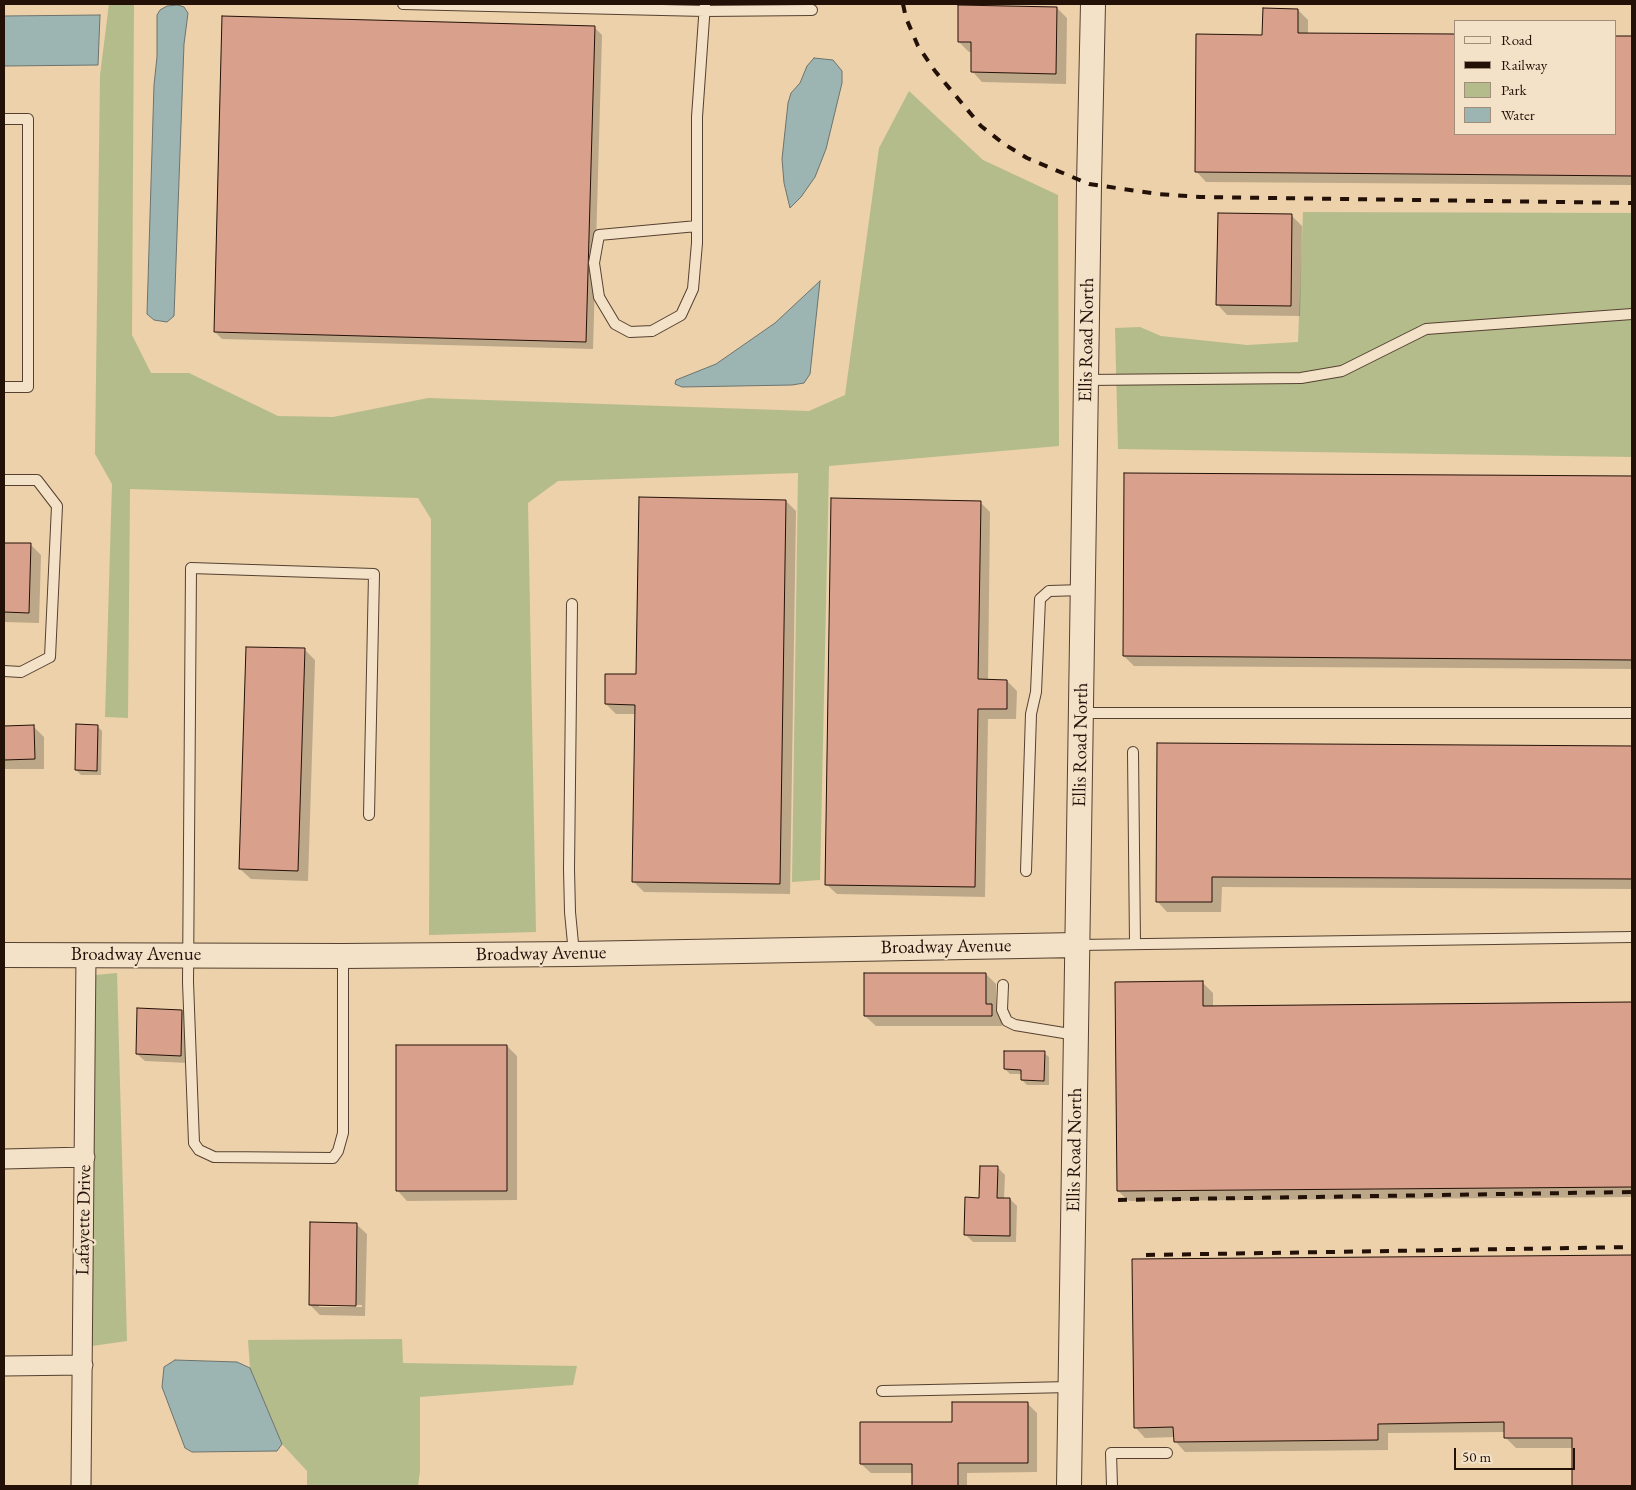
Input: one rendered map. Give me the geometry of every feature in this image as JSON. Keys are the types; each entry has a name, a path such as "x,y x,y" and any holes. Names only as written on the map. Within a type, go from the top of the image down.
{"street":[{"name":"Ellis Road North","path":"1070,1486 1086,380 1094,4"},
{"name":"Broadway Avenue","path":"4,955 343,956 574,954 1078,945"},
{"name":"Lafayette Drive","path":"81,1486 86,955"},
{"path":"4,1159 85,1157"},
{"path":"4,1366 83,1365"}],"lane":[{"path":"403,4 812,10"},
{"path":"697,226 599,235 594,262 600,297 615,324 630,332 652,331 681,315 693,290 697,226 697,117 705,7"},
{"path":"4,119 28,119 28,387 4,386"},
{"path":"1086,380 1301,378 1342,371 1426,329 1632,314"},
{"path":"4,480 37,480 57,506 50,658 21,672 4,671"},
{"path":"343,956 342,1133 338,1151 332,1158 214,1157 199,1150 194,1143 188,982 191,568 374,574 369,815"},
{"path":"1026,871 1031,714 1036,692 1040,599 1049,591 1083,590"},
{"path":"572,604 569,869 570,912 574,954"},
{"path":"1081,713 1632,713"},
{"path":"1134,752 1135,944"},
{"path":"1078,945 1632,937"},
{"path":"1003,985 1002,1010 1007,1021 1077,1035"},
{"path":"882,1391 1071,1387"},
{"path":"1112,1486 1111,1453 1167,1453"}],"green space":[{"path":"109,4 134,4 132,335 151,373 189,373 278,416 333,417 428,398 809,411 845,395 879,148 909,91 983,160 1058,195 1059,446 829,466 820,880 792,882 798,473 558,481 528,503 536,932 429,935 431,519 418,498 130,489 128,718 105,717 112,484 95,454 100,75"},
{"path":"1303,212 1632,213 1632,457 1118,449 1115,328 1140,327 1161,336 1247,345 1298,342"},
{"path":"117,973 127,1341 92,1346 90,984 95,975"},
{"path":"402,1339 403,1363 577,1366 573,1385 420,1397 420,1471 418,1486 307,1486 307,1471 282,1444 250,1368 248,1340"}],"water":[{"path":"178,5 184,7 188,13 184,44 174,316 167,322 154,320 147,314 154,85 157,57 157,15 160,10 167,6"},
{"path":"100,15 98,65 4,66 4,16"},
{"path":"814,58 833,60 842,71 842,83 826,149 815,177 801,197 790,208 784,183 782,159 788,103 791,93 800,83 807,66"},
{"path":"820,281 810,374 804,383 792,385 682,387 675,384 676,380 716,364 775,323"},
{"path":"175,1360 237,1362 250,1368 282,1444 277,1451 192,1452 185,1448 162,1387 164,1367"}],"building":[{"path":"958,5 1057,7 1056,74 971,72 971,42 958,42"},
{"path":"1263,8 1298,9 1298,33 1454,34 1454,135 1616,135 1616,36 1632,36 1632,176 1195,172 1196,34 1262,35"},
{"path":"222,16 595,26 586,342 214,332"},
{"path":"1218,213 1292,214 1291,306 1216,305"},
{"path":"1124,473 1632,476 1632,660 1123,656"},
{"path":"639,497 786,500 780,884 632,882 635,705 605,704 605,674 636,674"},
{"path":"831,498 981,501 978,679 1007,680 1007,709 978,709 975,887 825,885"},
{"path":"4,543 31,543 29,613 4,612"},
{"path":"246,647 305,648 298,871 239,869"},
{"path":"76,724 98,725 97,771 75,770"},
{"path":"34,725 35,759 4,760 4,726"},
{"path":"1157,743 1632,746 1632,879 1212,877 1212,902 1156,902"},
{"path":"864,973 986,973 986,1004 992,1004 992,1016 864,1016"},
{"path":"1203,981 1203,1006 1632,1002 1632,1187 1117,1191 1115,982"},
{"path":"137,1008 182,1010 181,1056 136,1054"},
{"path":"396,1045 507,1045 507,1191 396,1191"},
{"path":"1004,1051 1045,1051 1044,1081 1021,1080 1021,1070 1004,1069"},
{"path":"980,1166 998,1166 997,1198 1010,1198 1010,1236 964,1235 965,1197 979,1198"},
{"path":"310,1222 357,1223 356,1306 309,1305"},
{"path":"1632,1255 1632,1486 1572,1486 1572,1438 1504,1438 1504,1422 1378,1424 1378,1440 1174,1442 1173,1427 1134,1428 1132,1259"},
{"path":"952,1402 1028,1402 1028,1463 958,1463 958,1486 912,1486 912,1464 860,1464 860,1422 952,1422"}],"railway":[{"path":"903,4 906,18 918,46 935,71 981,126 1004,144 1027,158 1089,184 1158,194 1200,197 1632,203"},
{"path":"1118,1200 1632,1192"},
{"path":"1146,1255 1632,1247"}]}
